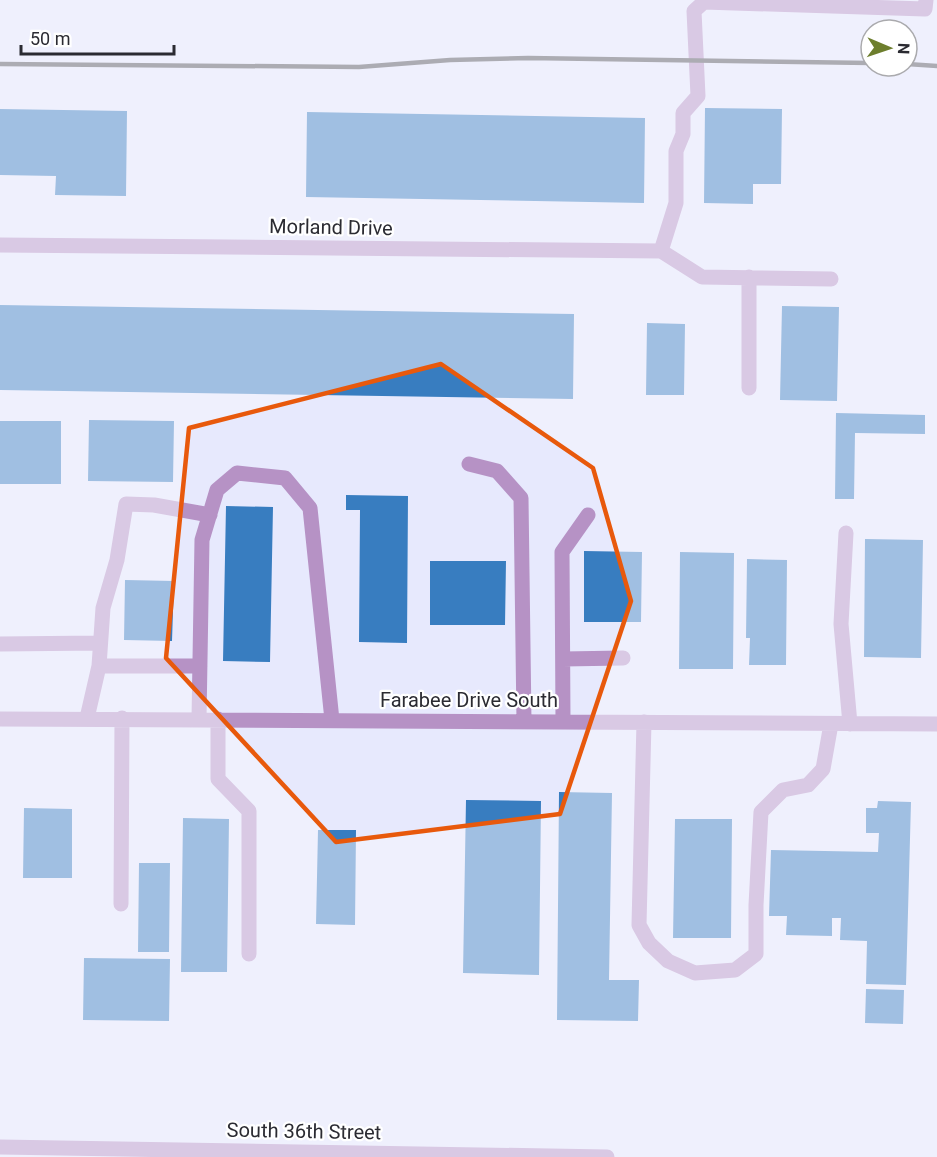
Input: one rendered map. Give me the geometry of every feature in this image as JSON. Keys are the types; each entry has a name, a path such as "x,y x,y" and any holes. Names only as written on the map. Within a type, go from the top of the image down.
{"street":[{"path":"831,279 702,277 661,251 676,204 676,151 683,134 683,113 698,96 693,11 704,2 929,6"},
{"name":"Morland Drive","path":"0,245 661,251"},
{"path":"749,278 749,388"},
{"path":"469,464 497,471 521,498 524,721"},
{"path":"199,719 202,540 217,490 237,473 285,478 310,508 332,720"},
{"path":"87,718 99,666 104,608 117,560 126,504 154,505 210,515"},
{"path":"563,722 562,552 588,515"},
{"path":"846,534 841,624 850,724"},
{"path":"0,644 100,643"},
{"path":"563,659 623,658"},
{"path":"99,666 200,666"},
{"name":"Farabee Drive South","path":"0,718 937,724"},
{"path":"121,904 122,718"},
{"path":"218,719 218,779 249,811 249,954"},
{"path":"644,722 639,925 649,944 668,961 695,973 735,970 756,954 761,812 783,790 808,784 823,769 831,724"},
{"name":"South 36th Street","path":"0,1147 363,1155 607,1157"}],"highlighted area":[{"path":"441,364 593,468 631,601 560,814 336,842 166,658 189,428"}],"shaded area":[{"path":"0,0 937,0 937,1157 0,1157"}],"building":[{"path":"705,108 782,109 781,184 753,184 753,204 704,203"},
{"path":"0,109 127,111 126,196 55,195 56,176 0,175"},
{"path":"307,112 645,118 644,203 306,197"},
{"path":"0,305 574,314 573,399 0,390"},
{"path":"782,306 839,307 837,401 780,400"},
{"path":"647,323 685,324 684,395 646,395"},
{"path":"836,413 925,415 925,434 855,433 854,499 835,499"},
{"path":"89,420 174,421 173,482 88,481"},
{"path":"0,421 61,421 61,484 0,484"},
{"path":"346,495 408,496 407,643 359,642 360,510 346,510"},
{"path":"226,506 273,507 270,662 223,661"},
{"path":"865,539 923,540 921,658 864,657"},
{"path":"584,551 642,552 641,622 584,622"},
{"path":"680,552 734,553 733,669 679,669"},
{"path":"747,559 787,560 786,665 749,665 750,638 746,638"},
{"path":"430,561 506,561 505,625 430,625"},
{"path":"125,580 174,581 172,641 124,640"},
{"path":"559,792 612,793 609,980 639,980 638,1021 557,1020"},
{"path":"466,800 541,801 539,975 463,973"},
{"path":"878,801 911,802 906,985 866,984 867,941 840,940 841,918 832,918 832,936 786,935 787,916 769,916 771,850 878,852 879,833 866,833 866,808 877,808"},
{"path":"24,808 72,809 72,878 23,878"},
{"path":"183,818 229,819 227,972 181,972"},
{"path":"675,819 732,819 731,938 673,938"},
{"path":"318,830 356,830 355,925 316,924"},
{"path":"139,863 170,863 169,952 138,952"},
{"path":"84,958 170,959 169,1021 83,1020"},
{"path":"866,989 904,990 903,1024 865,1023"}],"railway":[{"path":"0,64 359,67 450,60 528,58 859,63"},
{"path":"919,65 937,66"}]}
